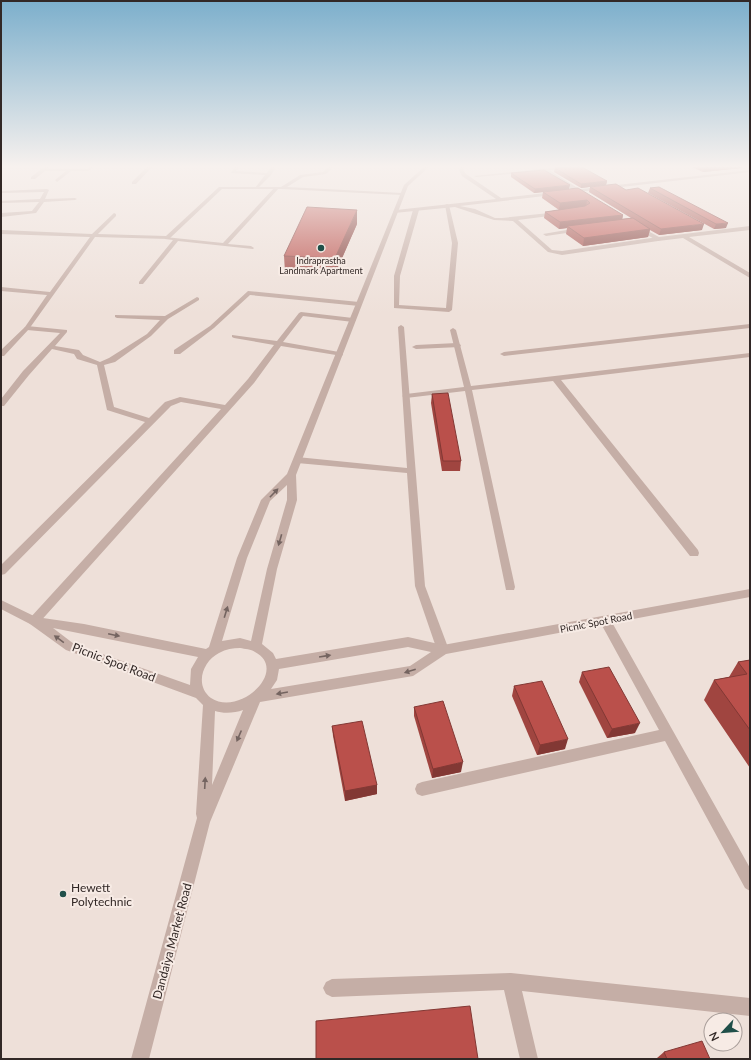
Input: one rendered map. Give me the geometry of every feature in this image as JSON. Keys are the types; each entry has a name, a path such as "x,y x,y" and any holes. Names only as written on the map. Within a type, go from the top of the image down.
{"street":[{"path":"167,238 192,214"},
{"path":"224,245 253,214"},
{"path":"211,652 231,644 240,643 256,646 267,654 272,665 273,673 271,682 266,690 256,699 243,705 231,708 220,707 209,703 199,694 195,678 197,669 211,652 242,558 266,500 291,475 395,214"},
{"path":"415,214 397,276 396,308 449,310 455,243 449,214"},
{"path":"482,214 492,220 501,221 544,214"},
{"path":"1,354 27,328 93,236 114,215"},
{"path":"514,219 550,251 562,253 750,228"},
{"path":"630,223 658,240"},
{"path":"546,234 584,229"},
{"path":"707,229 714,233"},
{"path":"1,232 167,238 251,248"},
{"path":"684,236 750,276"},
{"path":"141,283 177,239"},
{"path":"1,289 52,294"},
{"path":"177,352 212,326 248,293 359,304"},
{"path":"52,347 76,352 80,357 100,364 112,360 149,335 166,318 197,299"},
{"path":"34,621 250,381 301,314 352,320"},
{"path":"117,316 166,318"},
{"path":"504,354 750,326"},
{"path":"401,327 420,586 443,650"},
{"path":"1,404 26,373 52,347 65,331 27,328"},
{"path":"453,330 468,388 510,586"},
{"path":"234,336 278,345 339,354"},
{"path":"416,347 457,345"},
{"path":"406,396 750,354"},
{"path":"100,364 110,408 151,421"},
{"path":"555,378 694,553"},
{"path":"1,571 168,404 180,400 226,408"},
{"path":"297,460 412,471"},
{"path":"256,646 272,569 292,500 291,475"},
{"name":"Picnic Spot Road","path":"272,665 408,642 443,650 750,593"},
{"name":"Picnic Spot Road","path":"1,604 34,621 70,647 199,694"},
{"path":"605,620 750,883"},
{"name":"Picnic Spot Road","path":"34,621 211,652"},
{"name":"Picnic Spot Road","path":"256,699 413,671 443,650"},
{"path":"203,822 256,699"},
{"path":"203,822 209,703"},
{"path":"422,789 668,734"},
{"name":"Dandaiya Market Road","path":"140,1059 203,822"},
{"path":"511,981 529,1059"},
{"path":"332,988 511,981 750,1007"}],"building":[{"path":"303,214 355,214 335,258 284,256"},
{"path":"549,214 623,215 560,222"},
{"path":"636,214 687,214 704,224 661,229"},
{"path":"699,214 712,214 728,223 716,224"},
{"path":"633,218 650,229 584,238 567,226"},
{"path":"448,393 461,461 443,461 432,394"},
{"path":"750,660 750,730 714,680 747,674 738,662"},
{"path":"609,667 640,723 612,729 582,672"},
{"path":"542,681 568,739 540,745 514,686"},
{"path":"443,701 463,762 433,769 414,707"},
{"path":"362,721 377,785 345,791 332,726"},
{"path":"470,1006 478,1059 316,1059 316,1021"},
{"path":"702,1041 703,1052 707,1052 710,1059 667,1059 664,1052"}],"place":[{"name":"Indraprastha Landmark Apartment","path":"321,248"},
{"name":"Hewett Polytechnic","path":"63,894"}]}
